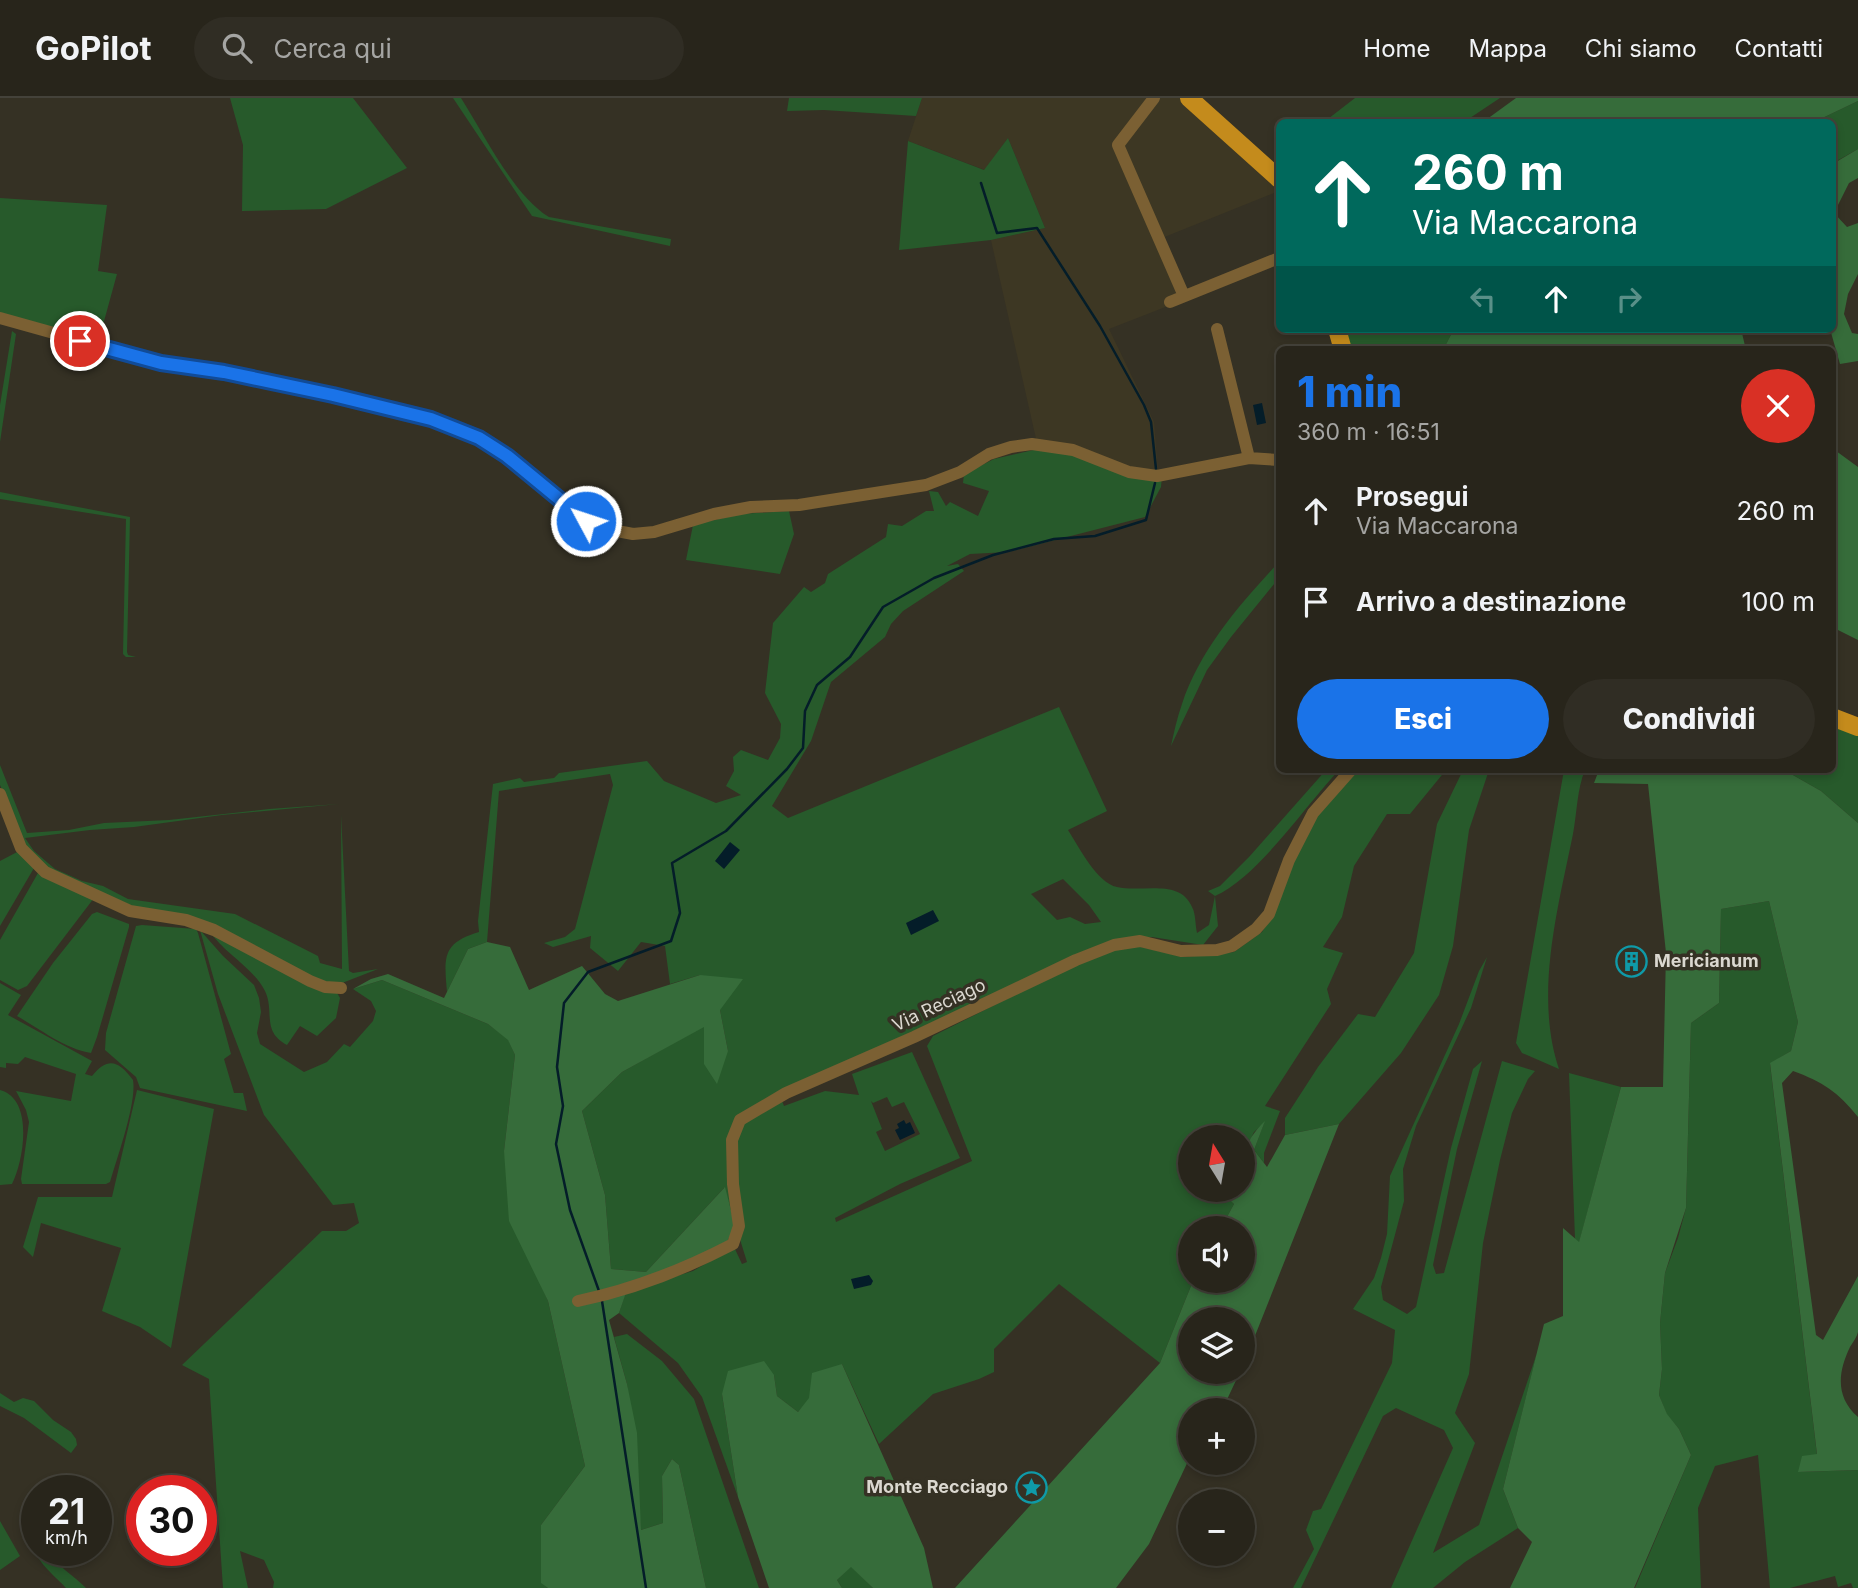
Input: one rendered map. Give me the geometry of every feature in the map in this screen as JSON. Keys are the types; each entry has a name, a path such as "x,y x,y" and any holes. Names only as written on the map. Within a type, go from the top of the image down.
{"main road":[{"path":"1189,98 1276,176"},
{"path":"1836,719 1858,727"}],"street":[{"path":"1154,98 1118,145 1184,296"},
{"path":"1170,302 1276,259"},
{"path":"0,318 161,363 224,372 431,419 467,433 507,456 596,527 633,534 654,532 714,514 751,507 799,505 926,485 944,480 989,454 1032,444 1073,450 1111,467 1143,475 1157,475 1249,458 1276,460"},
{"path":"1217,329 1249,458"},
{"name":"Via Reciago","path":"578,1301 705,1258 733,1244 739,1226 733,1184 732,1140 740,1120 786,1093 1114,945 1140,941 1181,951 1217,950 1232,946 1256,929 1269,914 1289,860 1313,813 1348,773"},
{"path":"0,794 21,848 45,872 130,911 186,920 214,930 310,981 325,987 341,988"}],"shaded area":[{"path":"922,98 1181,98 1276,188 1276,192 1162,238 1191,297 1109,329 1154,422 1158,472 1139,471 1037,443 991,240 1045,228 1008,138 985,170 908,141"}],"green space":[{"path":"230,98 353,98 407,168 326,209 242,211 243,145"},
{"path":"453,98 461,98 511,179 536,207 549,217 671,239 670,246 532,216"},
{"path":"789,98 922,98 916,116 824,110 787,111"},
{"path":"1355,98 1500,98 1468,119 1328,119"},
{"path":"1516,98 1858,98 1858,101 1820,119 1487,119"},
{"path":"1858,101 1858,149 1836,161 1836,119 1820,119"},
{"path":"1008,138 1045,228 991,240 899,250 908,141 984,170"},
{"path":"1858,149 1858,178 1849,183 1836,209 1836,162"},
{"path":"0,198 107,205 98,271 117,274 98,343 0,317"},
{"path":"1836,215 1847,227 1858,223 1858,274 1848,294 1844,314 1852,333 1858,334 1858,361 1840,364 1831,333 1836,333"},
{"path":"12,331 16,334 0,442 0,405"},
{"path":"1344,333 1452,333 1445,346 1347,346"},
{"path":"1452,333 1742,333 1745,346 1445,346"},
{"path":"1042,448 1162,476 1161,487 1145,517 1008,552 970,554 947,566 958,564 964,571 903,611 891,624 885,637 831,682 811,741 772,806 788,818 1059,707 1107,811 1068,830 1089,863 1102,879 1117,887 1159,888 1179,892 1193,910 1197,933 1209,925 1215,896 1218,926 1203,945 1152,937 1133,937 1081,954 779,1093 784,1106 825,1091 859,1095 852,1074 912,1052 960,1158 900,1184 835,1218 836,1222 972,1161 927,1046 933,1036 1078,963 1115,948 1137,946 1184,957 1234,952 1262,932 1272,915 1291,860 1317,811 1351,773 1444,773 1410,814 1387,814 1354,866 1342,917 1323,947 1343,953 1327,989 1331,1004 1265,1106 1280,1111 1264,1153 1264,1163 1255,1147 1264,1123 1255,1131 1255,1125 1178,1125 1178,1202 1234,1204 1228,1216 1178,1216 1178,1293 1188,1293 1183,1307 1178,1307 1178,1318 1160,1363 1059,1284 994,1349 994,1372 933,1394 879,1444 842,1364 798,1412 777,1396 774,1375 722,1394 738,1497 702,1397 678,1363 619,1313 626,1291 693,1271 734,1247 742,1264 747,1262 724,1188 646,1272 611,1269 605,1195 582,1111 622,1072 704,1026 704,1064 728,1051 720,1010 700,975 670,984 665,946 641,942 618,971 590,948 591,936 553,947 544,943 565,937 575,929 613,785 610,774 499,791 487,942 468,949 447,992 446,961 448,953 458,941 479,932 493,784 520,778 524,782 554,778 559,773 647,761 664,781 716,803 741,795 726,786 734,771 733,757 741,750 768,760 780,738 781,724 765,693 773,623 804,587 811,592 825,583 828,574 886,537 888,524 902,526 926,511 934,511 929,491 938,492 946,506 950,502 978,516 989,491 963,483 964,474 994,459","holes":["1063,879 1089,905 1101,922 1085,924 1070,917 1057,920 1031,894","887,1097 892,1107 904,1102 920,1134 885,1151 876,1132 882,1129 871,1101 873,1103"]},
{"path":"1836,451 1858,467 1858,640 1836,629"},
{"path":"0,492 130,517 127,652 128,655 136,657 126,657 123,654 126,519 0,499"},
{"path":"789,511 794,534 780,574 686,560 693,525 740,514"},
{"path":"1276,565 1276,582 1207,670 1171,746 1182,704 1199,664 1250,594"},
{"path":"1836,726 1858,735 1858,823 1821,791 1789,773 1836,773"},
{"path":"0,765 27,833 69,830 104,823 169,820 339,804 25,838 34,851 55,869 82,881 103,886 128,899 235,914 318,956 320,963 342,969 341,815 349,971 353,973 378,969 337,985 320,984 212,926 135,907 51,871 25,847 0,785"},
{"path":"1323,773 1336,773 1281,839 1248,873 1215,896 1208,891 1220,886 1249,857"},
{"path":"1462,773 1488,773 1469,830 1453,946 1439,995 1401,1053 1339,1124 1285,1135 1285,1118 1318,1067 1358,1014 1375,1017 1414,953 1437,824"},
{"path":"1563,773 1584,773 1555,921 1548,982 1552,1041 1559,1069 1522,1053 1516,1043"},
{"path":"1598,773 1789,773 1821,791 1858,823 1858,1117 1837,1094 1813,1079 1793,1071 1782,1083 1816,1335 1823,1340 1858,1276 1858,1332 1846,1356 1841,1384 1845,1401 1858,1417 1858,1470 1798,1472 1802,1456 1817,1454 1770,1063 1791,1051 1798,1022 1769,901 1721,909 1719,1003 1691,1023 1686,1208 1665,1273 1660,1323 1662,1369 1659,1395 1691,1455 1634,1588 1510,1588 1532,1542 1518,1528 1503,1489 1544,1324 1563,1316 1563,1228 1579,1242 1621,1087 1663,1087 1666,953 1648,784 1594,783"},
{"path":"19,851 34,868 0,926 0,861"},
{"path":"38,873 94,898 27,986 18,990 0,980 0,940"},
{"path":"1769,901 1798,1022 1791,1051 1770,1064 1817,1455 1799,1472 1858,1470 1858,1588 1853,1588 1851,1583 1838,1587 1835,1576 1790,1588 1770,1588 1758,1455 1715,1466 1698,1508 1701,1588 1635,1588 1691,1455 1679,1429 1667,1415 1659,1395 1662,1369 1660,1323 1665,1273 1686,1208 1691,1023 1719,1003 1721,909"},
{"path":"97,912 129,924 129,927 91,1053 62,1043 17,1016 53,963 92,914"},
{"path":"136,926 196,929 231,1054 224,1059 234,1093 243,1093 247,1111 140,1088 136,1077 105,1050 106,1033"},
{"path":"200,930 254,985 261,1012 257,1033 260,1044 304,1072 327,1062 344,1044 350,1047 373,1021 376,1011 371,1001 353,989 382,980 488,1024 508,1039 515,1055 504,1151 537,1276 548,1301 585,1466 541,1525 541,1582 548,1588 273,1588 274,1582 264,1560 240,1551 248,1588 223,1588 209,1379 182,1365 322,1231 346,1231 359,1223 354,1203 333,1205 264,1115 218,994"},
{"path":"209,930 336,991 340,998 336,1018 317,1036 300,1026 287,1045 279,1040 271,1027 265,991 246,967 222,946"},
{"path":"487,942 510,947 529,990 582,966 605,994 618,1001 700,975 743,979 720,1010 728,1051 717,1084 704,1064 704,1027 622,1072 582,1111 605,1195 611,1269 646,1272 725,1187 735,1226 727,1242 672,1270 629,1284 619,1313 609,1320 637,1433 641,1530 663,1523 662,1476 672,1459 679,1465 706,1588 548,1588 541,1583 541,1525 585,1466 548,1301 509,1221 504,1151 515,1055 508,1040 488,1024 382,980 353,989 371,979 388,974 444,998 468,949"},
{"path":"1487,957 1471,1008 1416,1126 1403,1169 1404,1201 1381,1287 1383,1300 1407,1314 1416,1307 1451,1148 1473,1069 1482,1061 1457,1149 1433,1265 1436,1274 1444,1273 1502,1061 1535,1071 1528,1079 1512,1113 1500,1160 1483,1243 1469,1374 1455,1413 1475,1443 1433,1553 1479,1525 1537,1353 1503,1489 1518,1528 1465,1562 1433,1588 1391,1588 1453,1448 1444,1430 1396,1408 1383,1416 1301,1588 1293,1588 1314,1549 1306,1530 1313,1511 1321,1509 1392,1363 1395,1330 1353,1309 1374,1278 1381,1258 1387,1234 1390,1176"},
{"path":"0,983 21,995 8,1015 92,1061 85,1074 92,1076 103,1066 113,1063 133,1080 129,1116 110,1182 22,1184 29,1122 16,1091 71,1101 76,1074 25,1057 18,1064 6,1063 6,1068 0,1067"},
{"path":"1569,1073 1621,1087 1579,1243 1575,1239"},
{"path":"0,1090 11,1096 18,1105 23,1131 20,1160 12,1184 0,1185"},
{"path":"137,1090 214,1109 171,1348 140,1327 102,1311 121,1248 41,1223 33,1257 23,1247 38,1197 112,1197"},
{"path":"1265,1121 1255,1147 1255,1132"},
{"path":"1339,1124 1255,1336 1255,1307 1183,1307 1188,1293 1255,1293 1255,1216 1228,1216 1234,1204 1232,1202 1255,1202 1255,1151 1267,1167 1285,1135"},
{"path":"1178,1318 1178,1384 1234,1384 1228,1398 1178,1398 1178,1475 1182,1475 1149,1544 1116,1588 955,1588 1160,1363"},
{"path":"627,1334 662,1361 694,1399 759,1588 706,1588 679,1465 672,1459 662,1476 663,1523 641,1530 627,1384 614,1337"},
{"path":"764,1361 774,1375 777,1396 798,1412 809,1398 812,1373 842,1364 924,1548 933,1588 873,1588 851,1567 837,1580 842,1588 769,1588 738,1497 722,1394 728,1371"},
{"path":"0,1393 14,1402 23,1398 34,1401 53,1420 71,1432 77,1445 71,1453 24,1418 0,1406"},
{"path":"0,1521 20,1556 0,1570"},
{"path":"45,1566 60,1566 86,1588 66,1588"},
{"path":"851,1566 873,1588 842,1588 837,1580"}],"water":[{"path":"1262,403 1266,423 1257,425 1253,405"},
{"path":"730,842 740,850 724,869 715,861"},
{"path":"933,910 939,921 911,935 906,923"},
{"path":"904,1120 906,1124 910,1122 915,1133 900,1140 895,1130 899,1128 897,1124"},
{"path":"869,1275 873,1281 871,1285 854,1289 851,1279"}],"waterway":[{"path":"981,183 997,233 1037,228 1100,326 1151,422 1156,469"},
{"path":"599,1291 570,1210 556,1144 563,1106 557,1067 564,1003 588,972 671,941 680,913 672,863 726,831 787,769 803,748 805,711 817,685 850,657 883,607 934,578 993,555 1054,539 1095,536 1146,520 1155,483"},
{"path":"602,1301 646,1588"}],"place":[{"name":"Mericianum","path":"1631,961"},
{"name":"Monte Recciago","path":"1031,1487"}],"route":[{"path":"80,341 161,363 224,372 431,419 479,438 507,456 586,521"}]}
